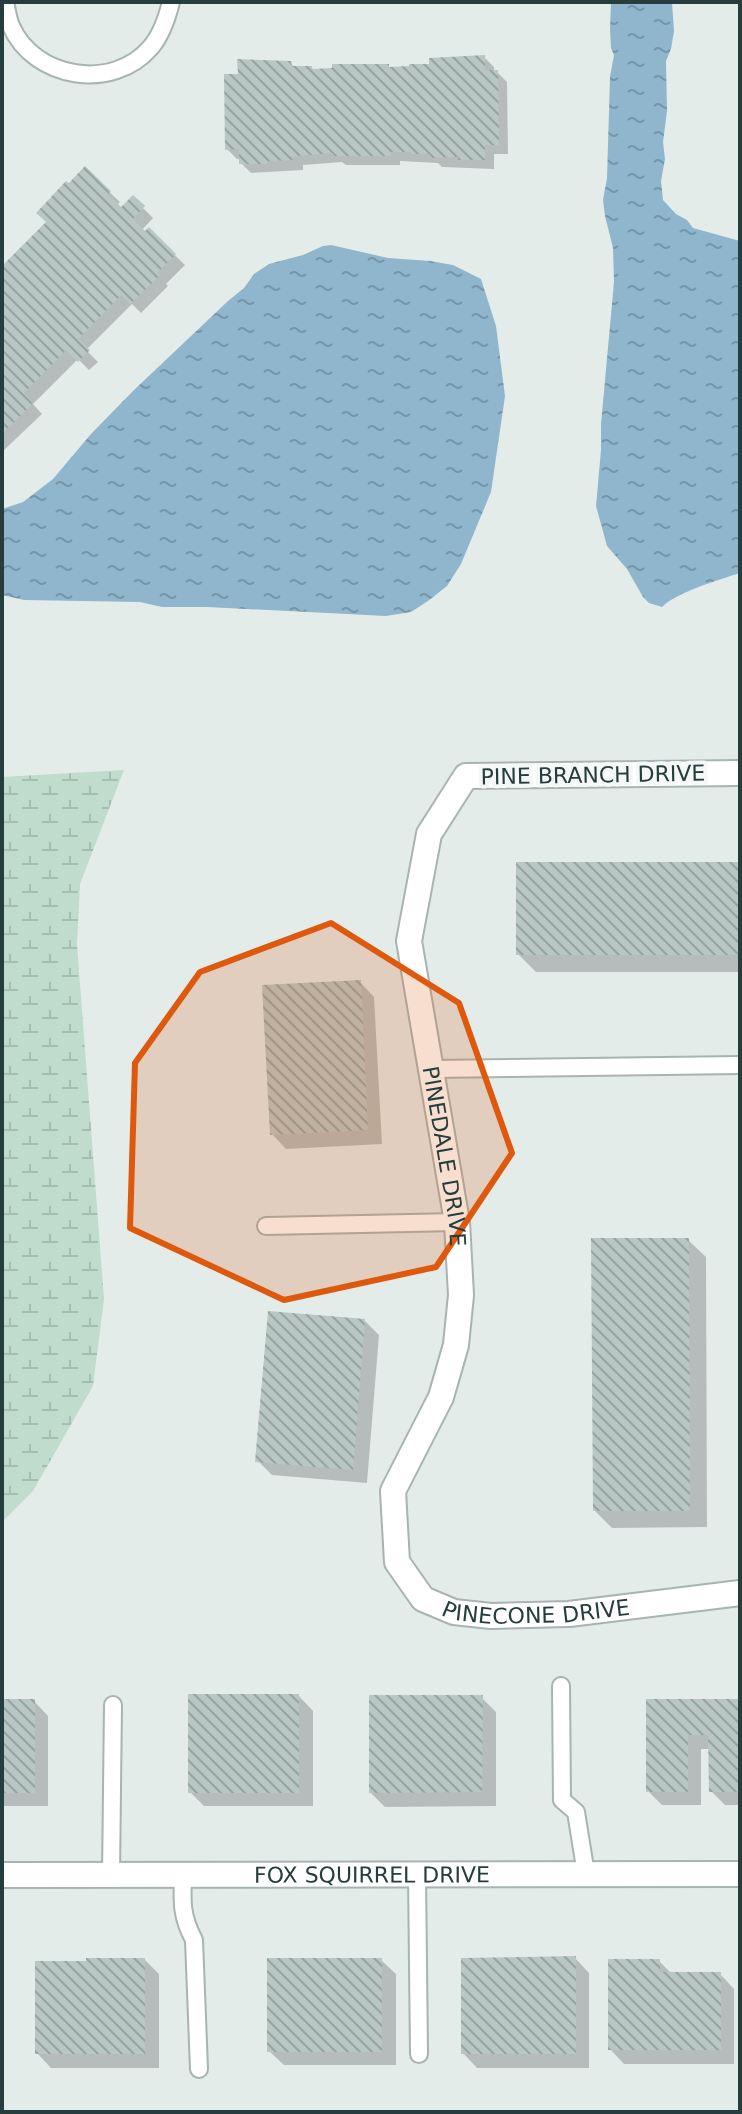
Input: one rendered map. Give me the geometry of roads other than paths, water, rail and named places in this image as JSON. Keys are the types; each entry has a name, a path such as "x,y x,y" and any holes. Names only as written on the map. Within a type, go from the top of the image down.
{"street":[{"name":"PINE BRANCH DRIVE","path":"429,834 466,776 740,773"},
{"name":"PINEDALE DRIVE","path":"402,1471 441,1397 456,1345 461,1295 457,1222 409,941 429,834"},
{"name":"PINECONE DRIVE","path":"402,1471 393,1491 397,1562 423,1599 454,1612 491,1616 569,1614 740,1593"},
{"name":"FOX SQUIRREL DRIVE","path":"2,1875 740,1874"}],"lane":[{"path":"5,2 6,30 48,66 75,75 103,74 129,65 151,48 166,24 171,2"},
{"path":"431,1069 740,1065"},
{"path":"266,1226 457,1222"},
{"path":"561,1686 562,1800 576,1812 586,1874"},
{"path":"111,1875 113,1705"},
{"path":"417,1874 419,2054"},
{"path":"183,1875 182,1912 194,1940 199,2069"}],"water":[{"path":"611,2 672,2 674,31 666,61 665,159 661,181 663,200 693,228 740,241 740,573 687,592 662,607 649,603 643,597 627,569 607,546 596,506 614,282 613,248 603,200 614,55 611,48"},
{"path":"331,245 388,258 453,265 481,279 496,326 505,396 491,492 461,564 447,586 411,612 386,616 162,607 140,602 24,600 2,595 2,509 23,502 53,479 134,390 244,288 254,274 269,264"}]}
